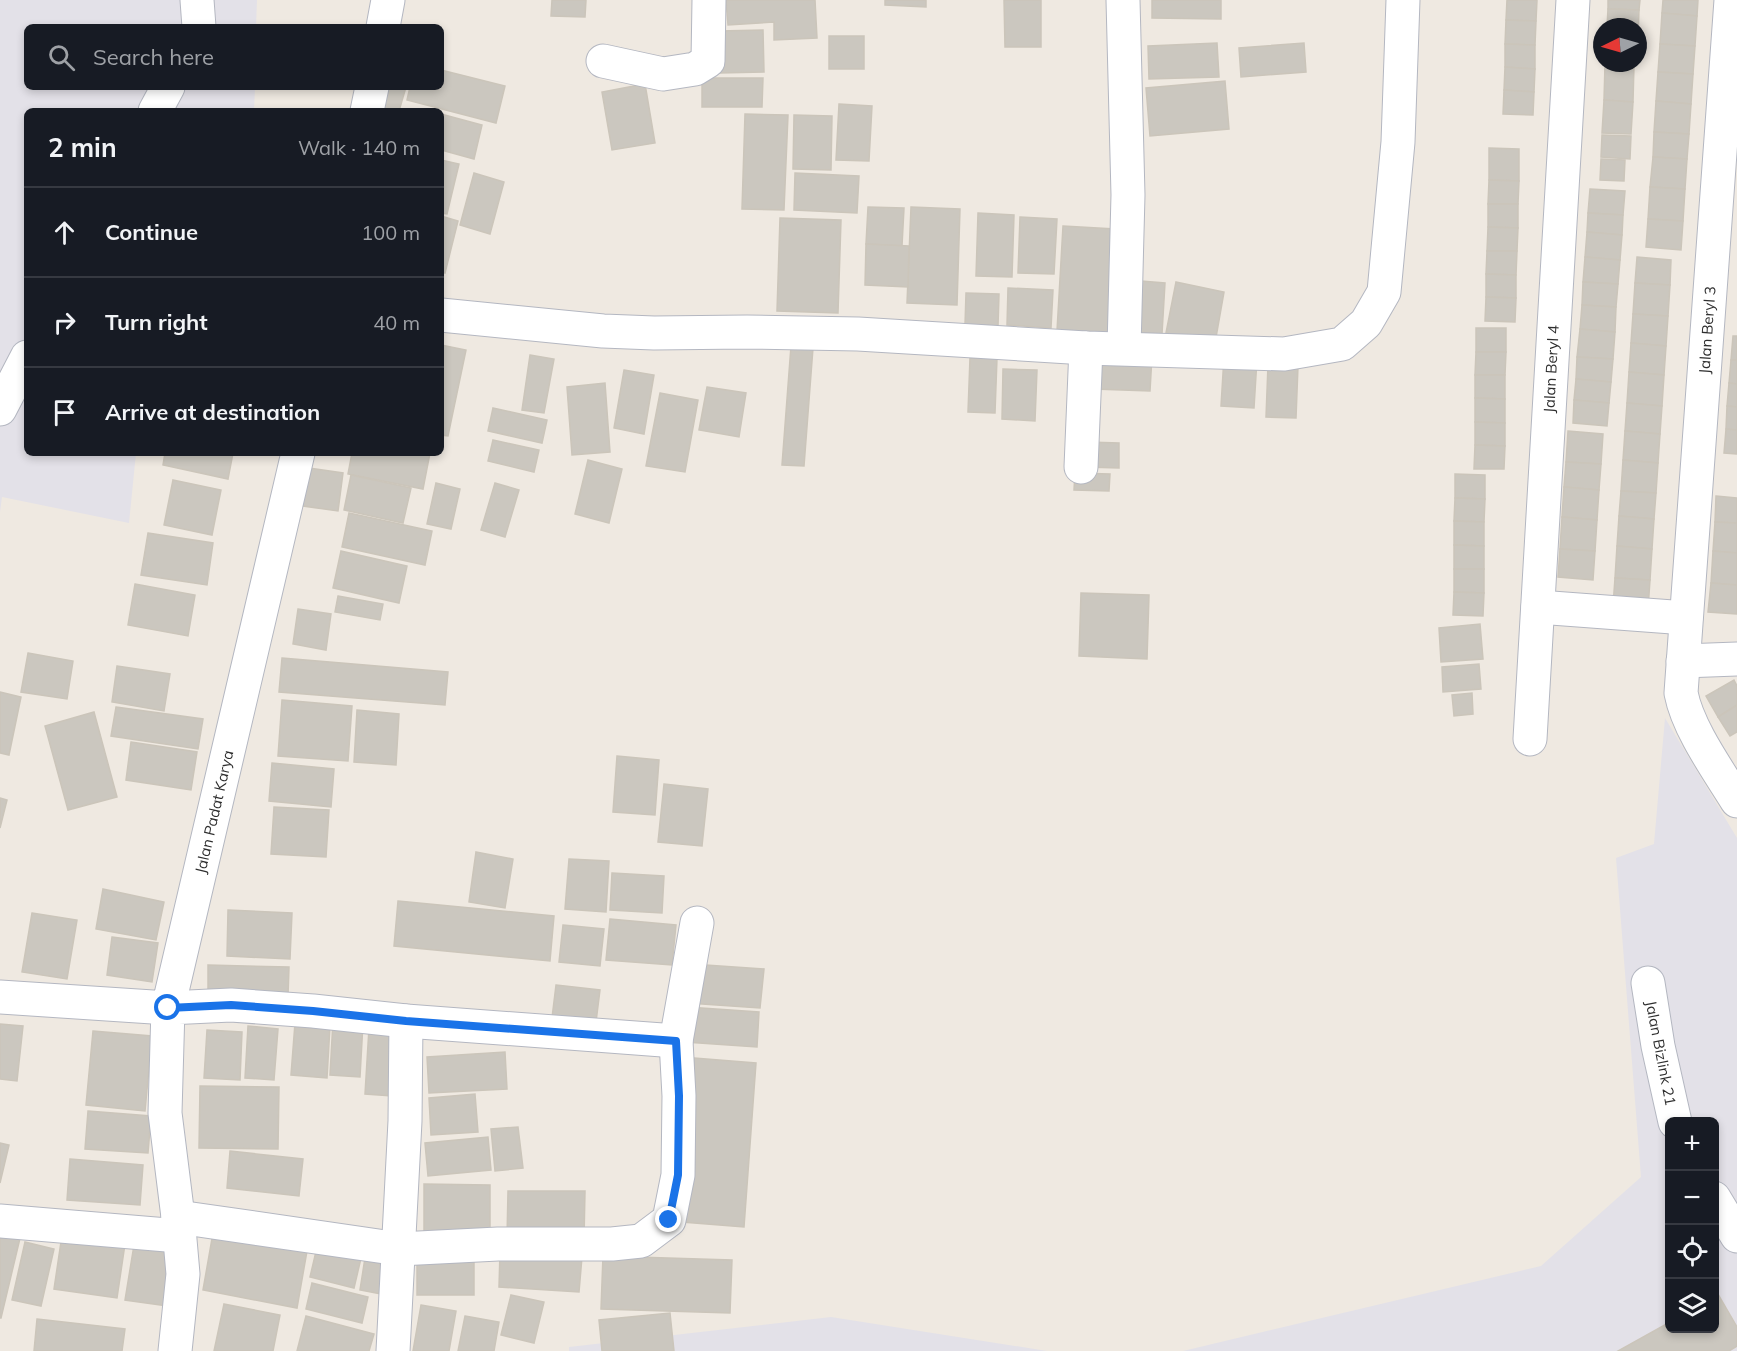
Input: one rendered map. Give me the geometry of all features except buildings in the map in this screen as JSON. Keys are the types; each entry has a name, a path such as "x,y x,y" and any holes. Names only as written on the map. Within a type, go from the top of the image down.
{"street":[{"path":"197,0 199,24"},
{"path":"384,24 388,0"},
{"path":"603,61 663,74 695,69 708,61 710,0"},
{"path":"1123,0 1128,195 1124,348"},
{"path":"444,315 633,332 858,334 1086,348 1284,354 1342,344 1366,323 1384,292 1398,142 1403,0"},
{"name":"Jalan Beryl 4","path":"1530,738 1573,0"},
{"name":"Jalan Beryl 3","path":"1731,0 1681,693 1684,709 1737,801"},
{"path":"157,108 166,90"},
{"path":"368,108 372,90"},
{"path":"1081,467 1086,348"},
{"path":"0,409 24,363"},
{"name":"Jalan Padat Karya","path":"175,1351 183,1274 165,1113 168,1008 297,456"},
{"path":"1538,607 1686,618"},
{"path":"1683,661 1737,659"},
{"path":"0,1221 178,1227 399,1249 498,1244 612,1244 641,1241 669,1220 678,1175 679,1096 676,1041 697,923"},
{"name":"Jalan Bizlink 21","path":"1648,984 1674,1117"},
{"path":"0,997 168,1008 231,1005 406,1021 676,1041"},
{"path":"393,1351 405,1121 406,1021"},
{"path":"1719,1206 1737,1236"}],"shaded area":[{"path":"0,0 257,0 256,24 24,24 24,90 255,90 254,108 24,108 24,456 136,456 129,523 2,497 0,512"},
{"path":"1665,718 1737,838 1737,1351 1183,1351 1541,1266 1641,1177 1616,858 1654,844"},
{"path":"831,1317 1047,1351 569,1351 569,1347"}],"route":[{"path":"168,1008 231,1005 406,1021 676,1041 679,1096 678,1175 669,1220"}]}
